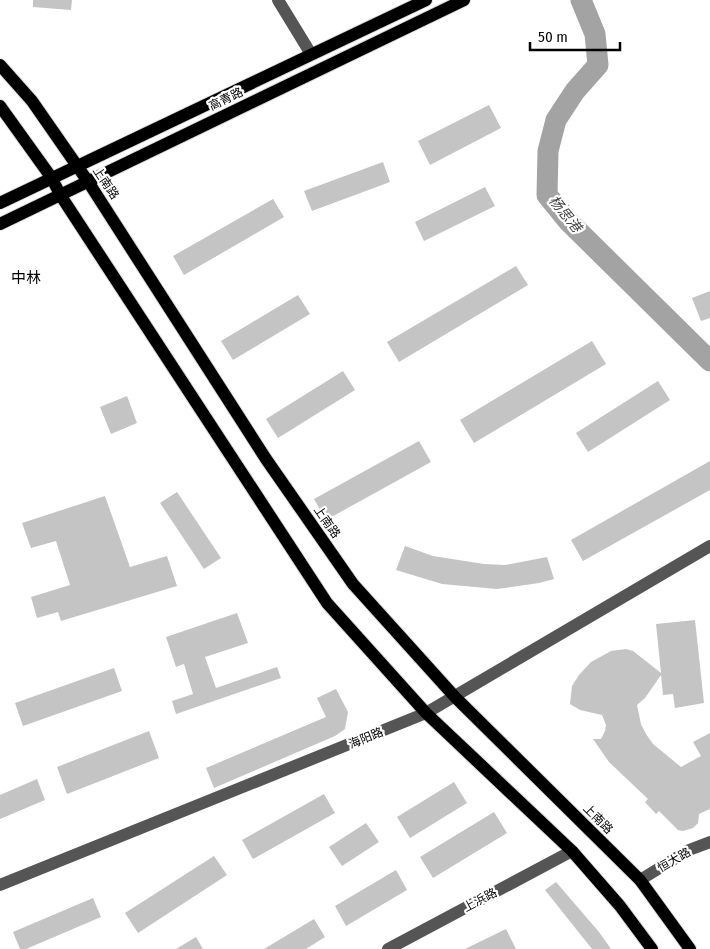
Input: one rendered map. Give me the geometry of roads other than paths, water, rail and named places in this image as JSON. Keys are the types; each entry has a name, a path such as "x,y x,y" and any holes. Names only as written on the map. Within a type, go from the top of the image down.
{"main road":[{"name":"高青路","path":"0,203 76,165 426,0"},
{"name":"高青路","path":"0,224 464,0"},
{"name":"上南路","path":"0,65 32,101 89,182 266,459 353,584 456,698 640,880 690,949"},
{"path":"0,106 51,177 61,196 327,603 426,713 572,850 620,906 652,949"}],"street":[{"path":"278,0 311,54"},
{"name":"海阳路","path":"0,885 426,713 456,698 710,546"},
{"name":"恒大路","path":"640,880 690,850 710,842"},
{"name":"上浜路","path":"388,949 572,850"}],"waterway":[{"name":"杨思港","path":"581,0 595,34 598,65 575,91 556,120 548,151 547,195 569,222 710,361"}],"district":[{"name":"中林","path":"26,278"}]}
